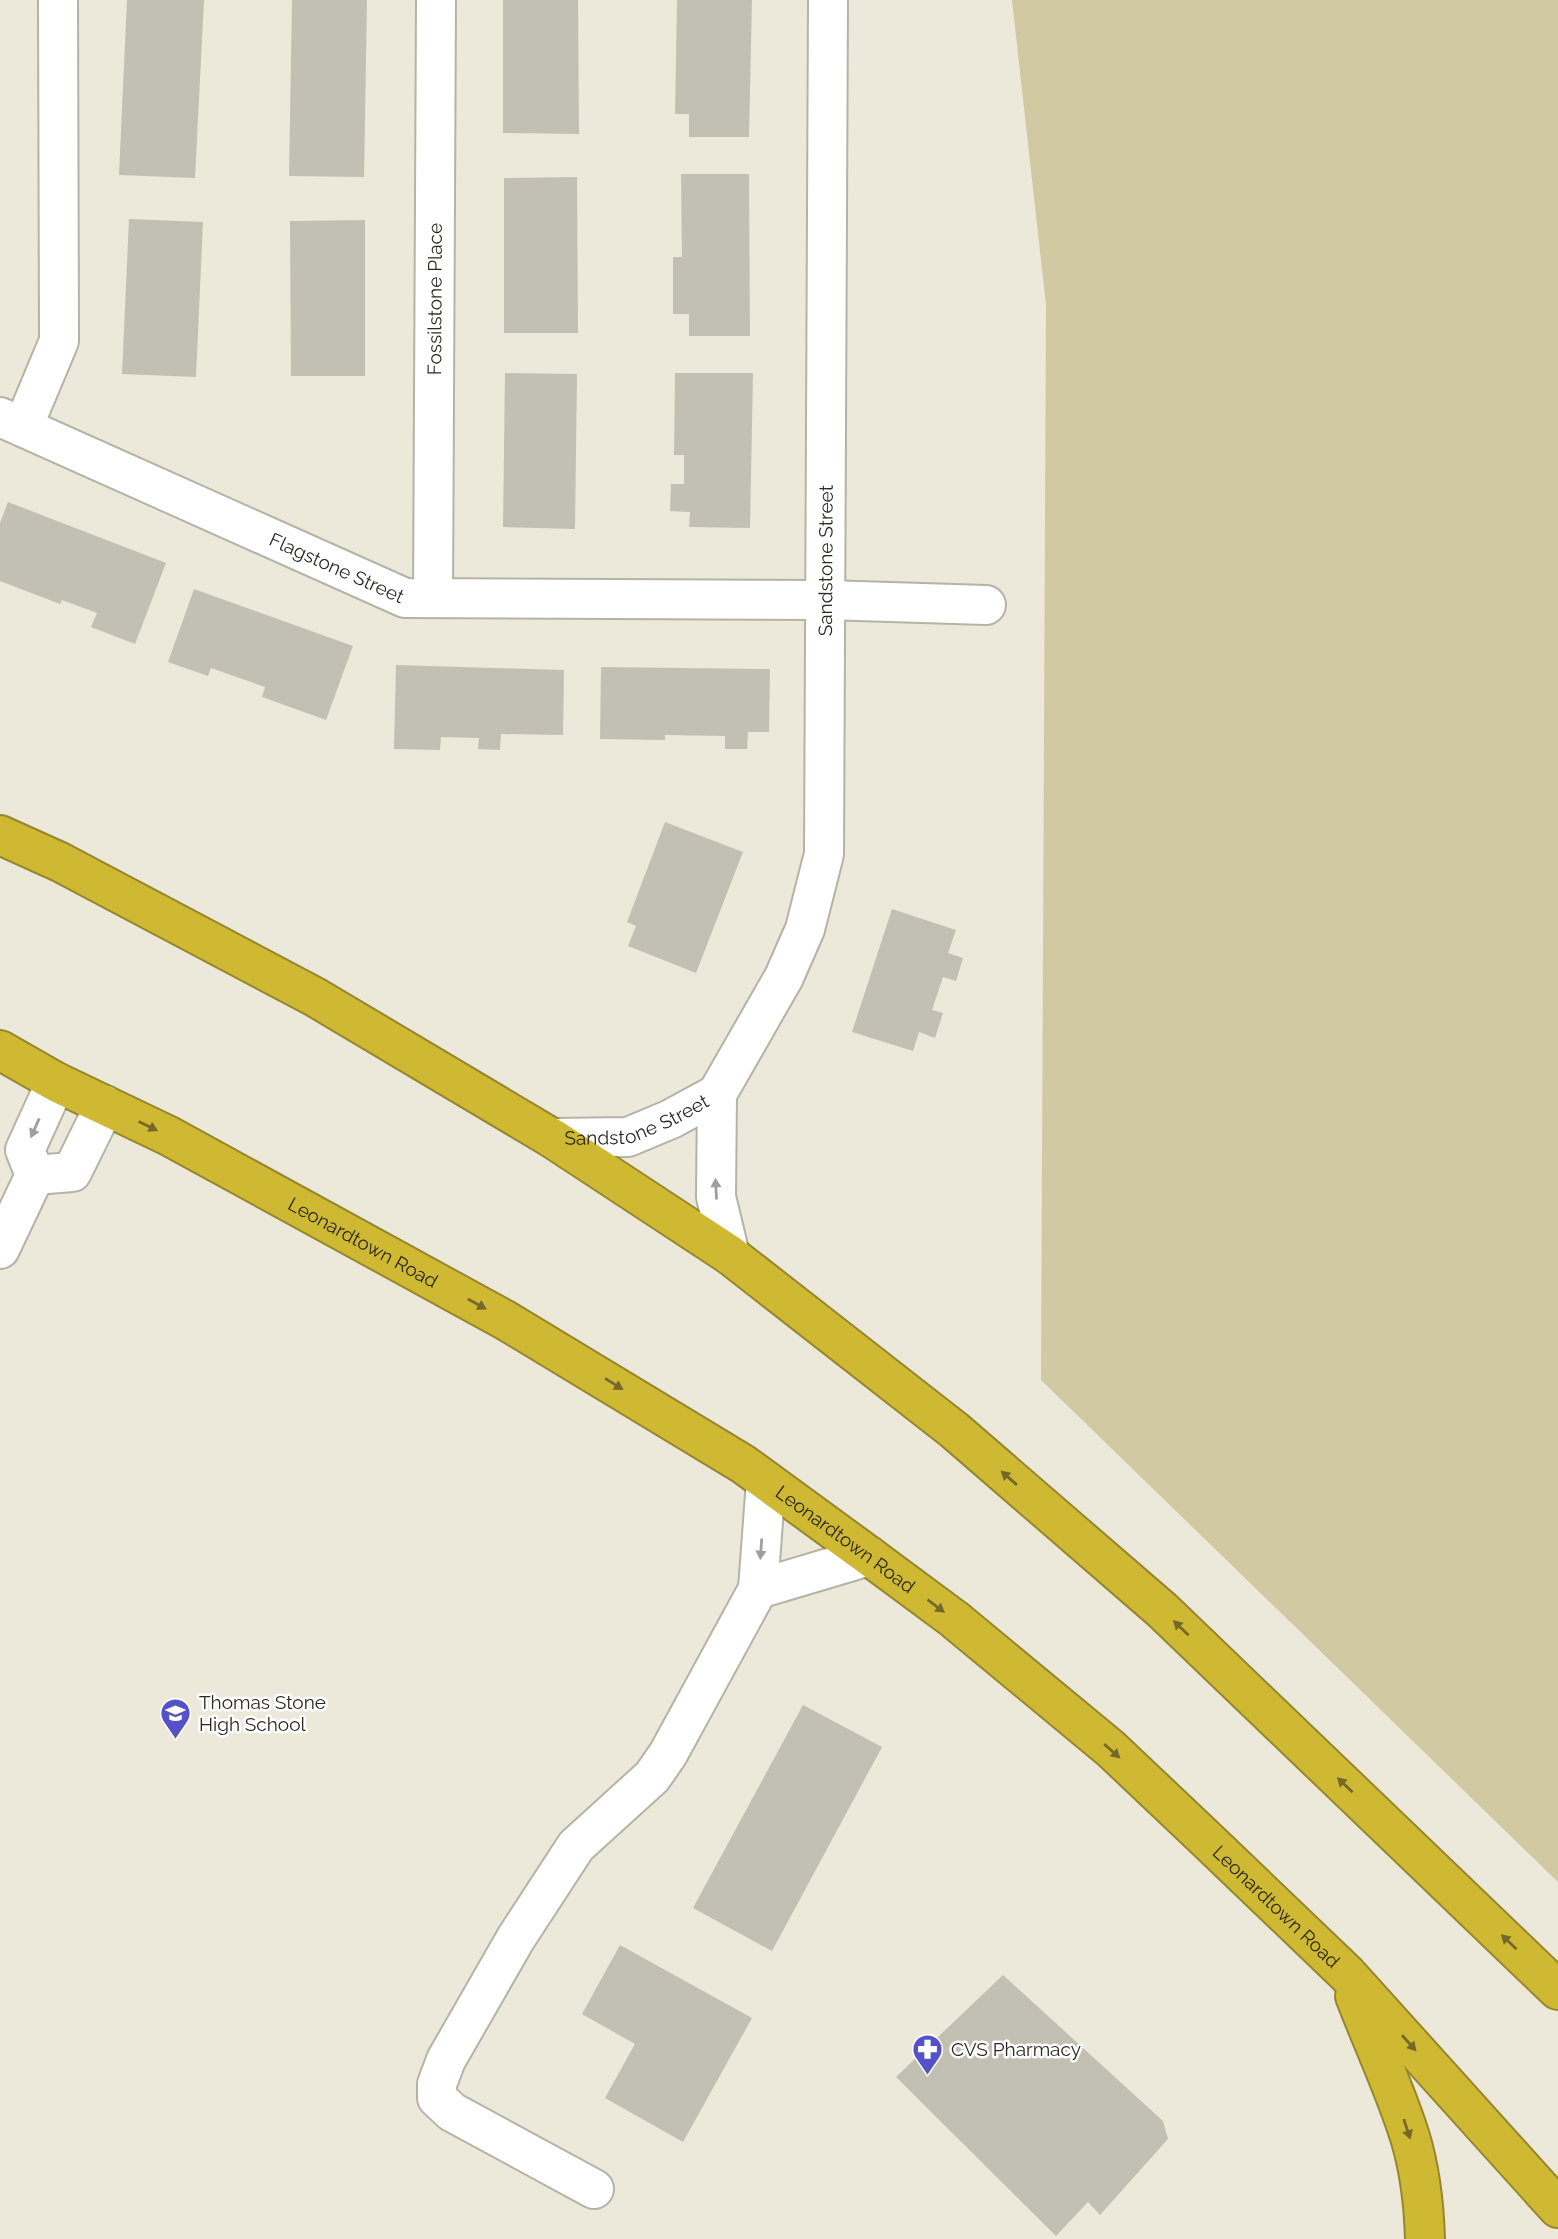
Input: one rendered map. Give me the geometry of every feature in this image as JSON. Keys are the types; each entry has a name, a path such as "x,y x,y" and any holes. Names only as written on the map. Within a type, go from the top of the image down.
{"highway":[{"path":"0,835 72,868 315,998 552,1138 730,1255 954,1430 1162,1610 1558,1990"},
{"name":"Leonardtown Road","path":"0,1050 56,1082 193,1149 490,1311 606,1379 743,1464 954,1619 1111,1749 1347,1974 1558,2208"},
{"path":"1347,1974 1410,2139 1418,2172 1425,2239"}],"street":[{"path":"12,422 59,341 58,0"},
{"name":"Fossilstone Place","path":"433,598 436,0"},
{"name":"Sandstone Street","path":"730,1255 716,1197 717,1094 784,977 805,929 824,854 828,0"},
{"name":"Flagstone Street","path":"12,422 405,598 826,600 986,605"},
{"path":"0,1249 35,1175 25,1150 56,1082"},
{"name":"Sandstone Street","path":"552,1138 628,1138 717,1094"},
{"path":"35,1175 72,1172 105,1105"},
{"path":"594,2189 452,2112 437,2098 437,2084 446,2060 516,1938 576,1846 652,1777 668,1754 758,1589 766,1481"},
{"path":"758,1589 869,1556"}],"shaded area":[{"path":"1012,0 1558,0 1558,1882 1041,1380 1046,305"}],"building":[{"path":"127,0 204,0 195,178 119,175"},
{"path":"292,0 367,0 364,177 289,176"},
{"path":"503,0 578,0 579,134 503,133"},
{"path":"677,0 752,0 749,137 689,137 689,114 675,114"},
{"path":"681,174 749,174 750,336 689,336 689,314 673,314 673,257 682,257"},
{"path":"577,177 578,333 504,333 504,178"},
{"path":"129,219 203,222 196,377 122,374"},
{"path":"365,220 365,376 291,376 290,221"},
{"path":"505,373 577,374 575,529 503,527"},
{"path":"675,373 753,373 750,528 689,527 690,512 670,511 671,484 684,484 684,455 674,455"},
{"path":"8,502 166,563 135,644 91,627 97,613 62,600 60,604 0,581 0,523"},
{"path":"194,589 353,646 326,720 262,697 265,687 211,668 208,676 168,662"},
{"path":"396,665 564,670 563,735 501,734 500,750 478,749 479,738 441,737 440,750 394,749"},
{"path":"601,667 770,669 769,732 748,732 747,749 725,749 725,736 665,735 665,740 600,739"},
{"path":"665,822 743,852 696,973 628,946 636,926 627,922"},
{"path":"892,909 956,930 948,953 963,958 956,981 943,977 932,1010 943,1013 935,1038 919,1032 913,1051 852,1032"},
{"path":"803,1705 882,1747 772,1951 693,1908"},
{"path":"620,1945 752,2018 683,2142 605,2098 635,2044 582,2014"},
{"name":"CVS Pharmacy","path":"1003,1975 1163,2121 1168,2139 1100,2215 1088,2202 1056,2236 896,2077"}],"place":[{"name":"Thomas Stone High School","path":"176,1740"},
{"name":"CVS Pharmacy","path":"928,2076"}]}
